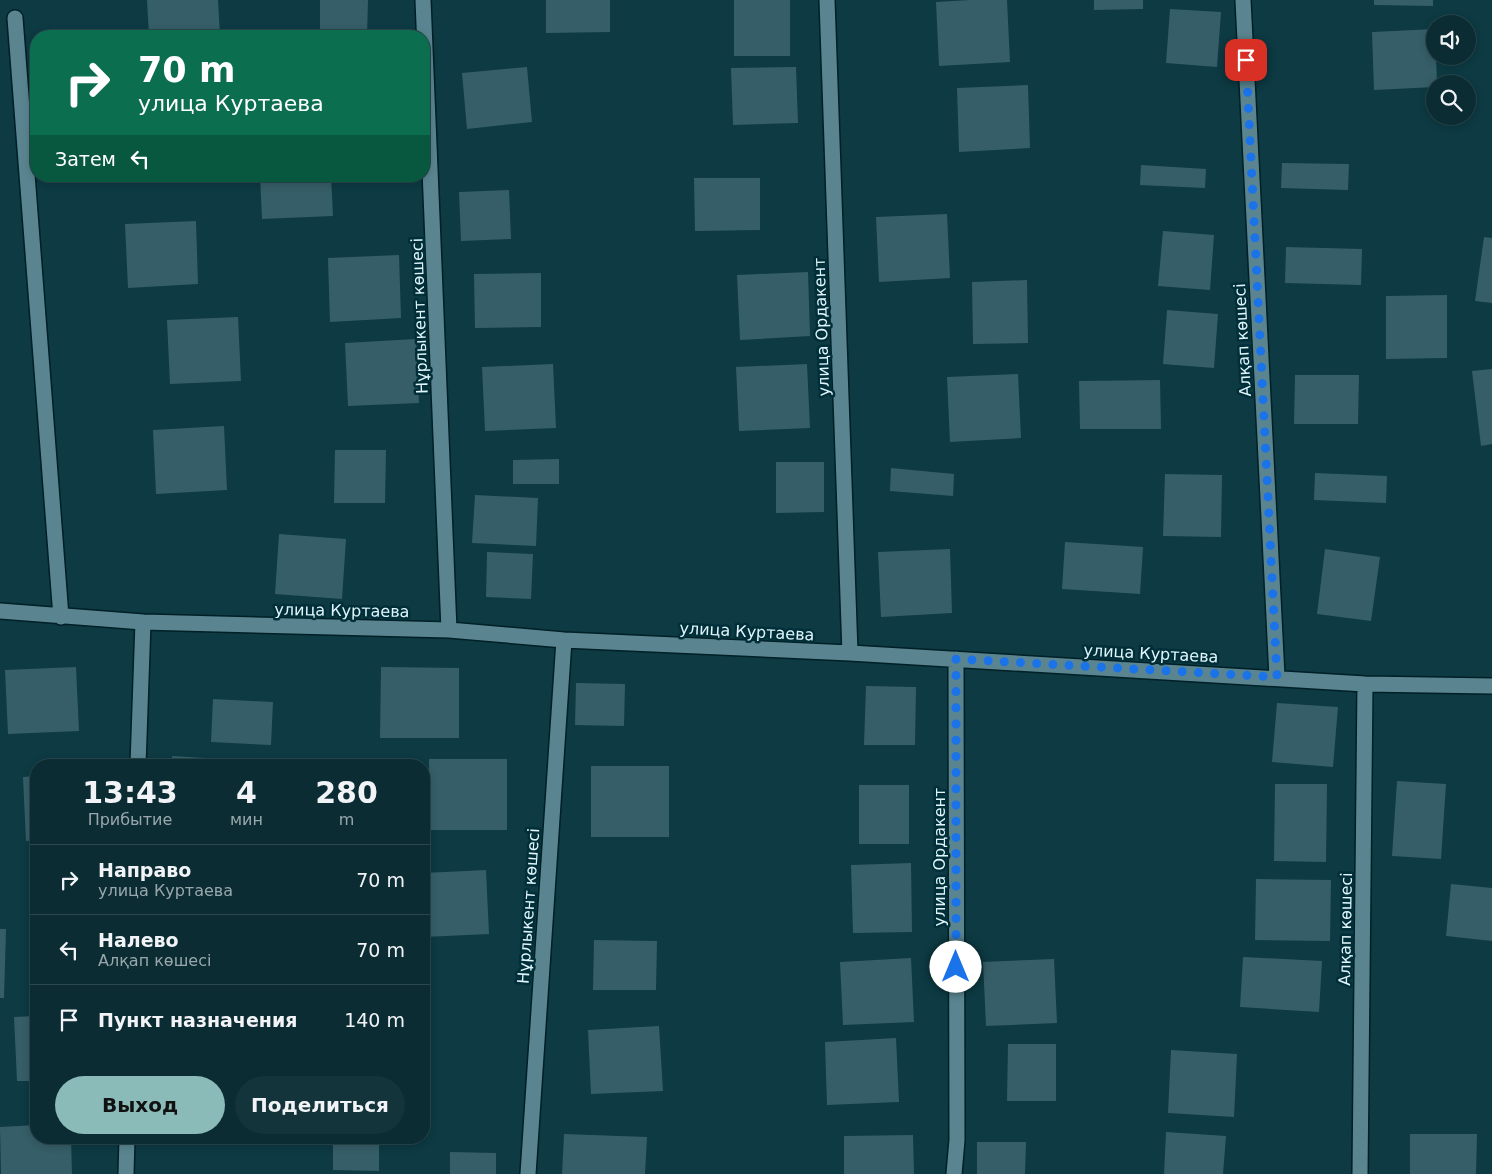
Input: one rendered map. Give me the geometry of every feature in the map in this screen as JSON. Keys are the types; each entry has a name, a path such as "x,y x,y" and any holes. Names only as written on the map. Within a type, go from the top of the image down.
{"street":[{"name":"Нұрлыкент көшесі","path":"423,0 424,30"},
{"name":"улица Ордакент","path":"827,0 850,653"},
{"name":"Алқап көшесі","path":"1243,0 1277,677"},
{"path":"15,18 61,617"},
{"name":"Нұрлыкент көшесі","path":"430,170 449,630"},
{"name":"улица Куртаева","path":"0,611 142,622 449,630 564,640 850,653 1277,677 1365,684 1492,686"},
{"path":"138,759 142,622"},
{"name":"Нұрлыкент көшесі","path":"528,1174 564,640"},
{"name":"улица Ордакент","path":"954,1174 957,1140 956,659"},
{"name":"Алқап көшесі","path":"1360,1174 1365,684"},
{"path":"126,1174 127,1144"}],"building":[{"path":"147,0 218,0 220,30 149,30"},
{"path":"320,0 368,0 367,30 320,30"},
{"path":"546,0 610,0 610,32 546,33"},
{"path":"734,0 790,0 790,56 734,56"},
{"path":"1007,0 1010,62 939,66 936,2"},
{"path":"1094,0 1143,0 1143,9 1094,10"},
{"path":"1374,0 1433,0 1433,6 1374,5"},
{"path":"1170,9 1221,12 1217,67 1166,63"},
{"path":"1426,29 1426,65 1436,65 1437,75 1426,75 1426,87 1374,90 1372,32"},
{"path":"527,67 532,122 467,129 462,73"},
{"path":"796,67 798,123 733,125 731,68"},
{"path":"1028,85 1030,148 959,152 957,88"},
{"path":"1282,163 1349,164 1348,190 1281,188"},
{"path":"1141,165 1206,169 1205,188 1140,185"},
{"path":"694,178 760,178 760,230 695,231"},
{"path":"260,182 331,182 333,216 262,219"},
{"path":"509,190 511,239 461,241 459,192"},
{"path":"947,214 950,278 879,282 876,217"},
{"path":"196,221 198,284 128,288 125,224"},
{"path":"1163,231 1214,235 1210,290 1158,286"},
{"path":"1484,237 1492,238 1492,303 1475,301"},
{"path":"1286,247 1362,249 1361,285 1285,283"},
{"path":"399,255 401,318 330,322 328,258"},
{"path":"808,272 810,336 740,340 737,275"},
{"path":"541,273 541,327 475,328 474,274"},
{"path":"1027,280 1028,343 973,344 972,282"},
{"path":"1447,295 1447,358 1386,359 1386,296"},
{"path":"1167,310 1218,314 1214,368 1163,364"},
{"path":"238,317 241,381 170,384 167,320"},
{"path":"416,339 419,403 348,406 345,343"},
{"path":"553,364 556,428 485,431 482,367"},
{"path":"807,364 810,428 739,431 736,367"},
{"path":"1492,369 1492,444 1481,446 1472,371"},
{"path":"1018,374 1021,438 950,442 947,377"},
{"path":"1295,375 1359,375 1358,424 1294,424"},
{"path":"1160,380 1161,429 1080,429 1079,381"},
{"path":"224,426 227,490 156,494 153,430"},
{"path":"335,450 386,450 385,503 334,503"},
{"path":"559,459 559,484 513,484 513,460"},
{"path":"776,462 824,462 824,512 776,513"},
{"path":"891,468 954,474 953,496 890,491"},
{"path":"1315,473 1387,476 1386,503 1314,500"},
{"path":"1165,474 1222,475 1221,537 1163,536"},
{"path":"475,495 538,498 536,546 472,543"},
{"path":"279,534 346,539 342,599 275,594"},
{"path":"1065,542 1143,547 1140,594 1062,589"},
{"path":"950,549 952,613 881,617 878,552"},
{"path":"1325,549 1380,557 1371,621 1317,614"},
{"path":"487,552 533,554 531,599 486,597"},
{"path":"76,667 79,731 8,734 5,670"},
{"path":"381,667 459,668 459,738 380,738"},
{"path":"576,683 625,684 624,726 575,725"},
{"path":"866,686 916,687 915,745 864,745"},
{"path":"213,699 273,702 271,745 211,742"},
{"path":"1277,703 1338,707 1333,767 1272,762"},
{"path":"172,756 222,759 172,759"},
{"path":"430,759 507,759 507,830 430,830"},
{"path":"591,766 669,766 669,837 591,837"},
{"path":"30,776 30,841 26,841 23,777"},
{"path":"1397,781 1446,784 1441,859 1392,856"},
{"path":"1275,784 1327,784 1326,862 1274,861"},
{"path":"859,785 909,785 909,844 859,844"},
{"path":"911,863 912,932 853,933 851,865"},
{"path":"486,870 489,934 430,937 430,873"},
{"path":"1256,879 1331,880 1330,941 1255,940"},
{"path":"1451,884 1492,888 1492,941 1446,936"},
{"path":"0,929 6,929 4,998 0,998"},
{"path":"594,940 657,941 656,990 593,990"},
{"path":"1243,957 1322,961 1319,1012 1240,1007"},
{"path":"911,958 914,1022 843,1025 840,962"},
{"path":"1054,959 1057,1023 986,1026 983,962"},
{"path":"30,1016 30,1081 17,1081 14,1017"},
{"path":"659,1026 663,1091 591,1094 588,1030"},
{"path":"896,1038 899,1102 827,1105 825,1042"},
{"path":"1008,1044 1056,1044 1056,1101 1007,1101"},
{"path":"1171,1050 1237,1054 1234,1117 1168,1113"},
{"path":"30,1125 30,1144 71,1144 72,1174 1,1174 0,1127"},
{"path":"1166,1132 1226,1136 1223,1174 1164,1174"},
{"path":"564,1134 647,1137 645,1174 562,1174"},
{"path":"1410,1134 1477,1134 1476,1174 1410,1174"},
{"path":"913,1135 914,1174 844,1174 844,1136"},
{"path":"977,1142 1026,1142 1025,1174 977,1174"},
{"path":"333,1144 379,1144 379,1171 333,1170"},
{"path":"450,1152 496,1153 496,1174 450,1174"}],"route":[{"path":"956,967 956,659 1277,677 1246,60"}]}
